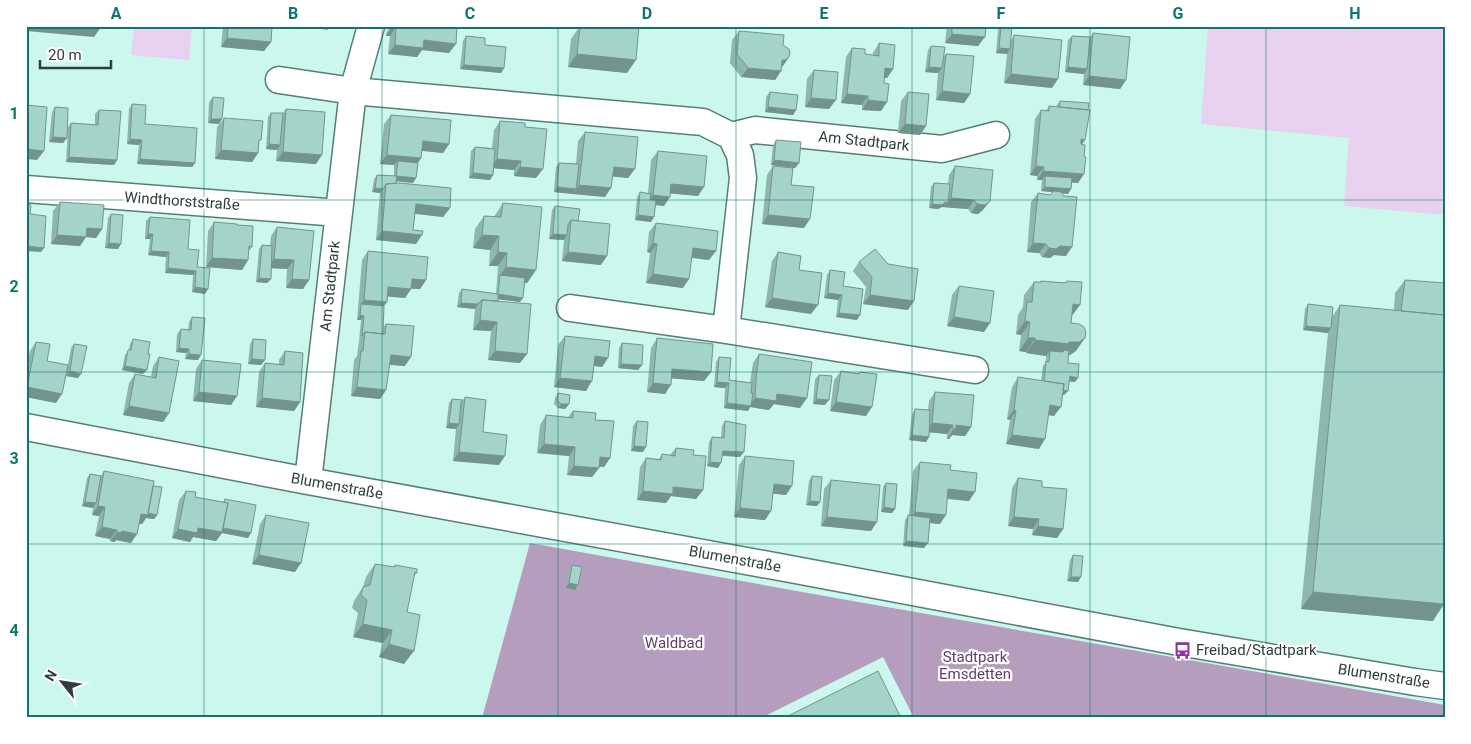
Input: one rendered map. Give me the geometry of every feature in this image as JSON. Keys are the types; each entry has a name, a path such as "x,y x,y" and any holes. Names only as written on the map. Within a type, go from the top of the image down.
{"street":[{"name":"Am Stadtpark","path":"308,481 353,91 371,26"},
{"path":"279,80 353,91 703,122 731,136 740,154 743,178 726,330"},
{"name":"Am Stadtpark","path":"731,136 755,130 942,149 996,135"},
{"name":"Windthorststraße","path":"26,189 339,213"},
{"path":"570,308 726,330 975,370"},
{"name":"Blumenstraße","path":"26,427 1179,642 1445,686"}],"shaded area":[{"path":"134,26 192,26 189,60 131,55"},
{"path":"1208,26 1445,26 1445,215 1344,206 1349,138 1201,124"}],"green space":[{"path":"530,543 1445,705 1445,718 914,718 883,657 761,718 648,718 642,715 482,718"}],"building":[{"path":"228,26 272,26 271,42 227,38"},
{"path":"392,26 457,26 456,44 424,40 423,48 395,45 396,27"},
{"path":"580,26 602,28 602,26 639,26 636,60 577,54"},
{"path":"952,26 986,26 985,37 952,34"},
{"path":"1001,26 1012,27 1010,49 999,48"},
{"path":"739,31 784,35 783,45 789,49 790,53 789,57 782,60 781,71 748,68 737,54"},
{"path":"1093,33 1130,37 1126,80 1089,76"},
{"path":"1014,35 1062,40 1058,79 1011,74"},
{"path":"466,36 485,38 485,45 506,47 504,68 464,65"},
{"path":"1072,36 1090,37 1087,69 1068,67"},
{"path":"879,43 895,45 893,69 885,68 884,83 889,84 887,102 868,100 868,96 847,94 852,48 865,49 865,54 879,56"},
{"path":"931,46 945,47 942,68 929,67"},
{"path":"946,54 974,56 970,94 942,91"},
{"path":"814,70 838,72 836,100 811,98"},
{"path":"770,92 798,95 796,110 768,107"},
{"path":"908,92 929,94 926,126 905,124"},
{"path":"213,97 224,98 222,119 211,119"},
{"path":"1060,101 1089,103 1088,110 1059,107"},
{"path":"132,104 146,105 145,124 197,128 195,163 140,159 142,140 130,139"},
{"path":"26,105 47,107 44,151 26,149"},
{"path":"1049,106 1090,110 1085,140 1081,139 1081,144 1085,145 1084,174 1043,171 1044,167 1036,166 1041,110 1049,111"},
{"path":"55,107 68,108 67,138 53,137"},
{"path":"286,109 325,112 322,155 283,152"},
{"path":"99,110 121,111 117,160 69,157 71,123 98,125"},
{"path":"271,113 283,113 280,145 269,144"},
{"path":"391,115 451,120 449,144 423,141 421,158 387,155"},
{"path":"224,118 263,121 258,153 221,150"},
{"path":"500,121 525,123 525,127 547,129 543,169 520,167 521,161 497,159"},
{"path":"585,132 638,137 635,169 614,167 611,188 579,185"},
{"path":"776,140 801,142 799,163 774,160"},
{"path":"475,147 495,149 493,175 473,173"},
{"path":"658,151 707,156 704,187 671,184 670,197 653,195"},
{"path":"398,161 418,163 416,178 396,176"},
{"path":"559,163 579,164 576,189 557,187"},
{"path":"773,166 793,168 791,185 814,187 810,219 768,215"},
{"path":"955,166 993,170 990,201 985,205 977,204 974,200 951,198"},
{"path":"377,175 397,176 396,183 386,184 383,189 375,188"},
{"path":"1045,176 1072,178 1071,189 1045,187"},
{"path":"399,183 451,188 450,208 416,204 413,230 423,231 422,235 382,231 386,184"},
{"path":"934,183 950,184 948,203 945,202 942,205 932,204"},
{"path":"1054,191 1061,192 1064,196 1077,197 1072,247 1060,246 1056,249 1049,248 1046,244 1033,243 1038,193 1050,195"},
{"path":"640,192 651,194 650,200 656,200 654,217 638,215"},
{"path":"60,202 104,205 102,229 87,228 86,237 57,235"},
{"path":"503,203 542,207 536,270 506,267 507,253 498,252 499,236 482,235 484,216 501,217"},
{"path":"26,204 31,205 30,214 46,216 44,248 27,246"},
{"path":"555,206 580,209 578,221 571,220 568,225 567,235 553,234"},
{"path":"111,214 123,215 121,244 109,243"},
{"path":"150,217 190,220 188,249 199,250 197,267 210,268 208,289 195,287 196,271 168,268 169,252 151,251 153,234 148,234"},
{"path":"571,220 610,224 607,256 568,252"},
{"path":"214,222 253,226 252,247 249,246 248,260 212,258"},
{"path":"656,223 718,231 716,251 693,248 689,279 653,274 657,244 653,243"},
{"path":"277,227 314,231 309,280 292,279 294,260 274,259"},
{"path":"262,245 272,246 271,279 259,278"},
{"path":"875,249 888,264 918,269 914,301 870,295 872,277 859,262"},
{"path":"368,251 428,257 426,280 412,279 411,289 388,287 387,302 364,300"},
{"path":"778,252 801,256 799,270 822,273 818,305 772,298"},
{"path":"830,270 845,272 843,286 863,289 860,315 839,313 842,295 828,293"},
{"path":"500,275 525,278 523,298 498,294"},
{"path":"1405,280 1445,283 1445,315 1401,311"},
{"path":"1034,282 1082,282 1080,305 1073,304 1071,323 1084,327 1086,332 1085,338 1079,342 1069,342 1069,344 1028,338 1030,322 1025,321 1027,302 1032,302"},
{"path":"959,286 994,291 990,323 954,317"},
{"path":"462,289 498,294 498,301 482,300 478,304 461,303"},
{"path":"482,300 531,304 527,354 495,351 497,322 480,320"},
{"path":"361,304 384,306 383,334 365,332 362,336 364,316 360,315"},
{"path":"1308,304 1333,307 1331,328 1306,326"},
{"path":"1340,305 1445,315 1444,604 1313,592"},
{"path":"192,317 205,318 201,355 189,354 189,349 179,348 181,329 191,330"},
{"path":"386,324 414,326 411,357 391,355 386,390 357,387 365,332 385,334"},
{"path":"565,336 610,341 608,358 595,356 592,381 560,378"},
{"path":"657,338 713,344 711,372 672,369 671,385 653,383"},
{"path":"133,339 150,342 147,370 125,366 128,350 131,350"},
{"path":"253,339 266,340 265,360 252,359"},
{"path":"36,342 50,344 47,361 68,365 62,394 27,387"},
{"path":"622,343 643,345 642,365 621,364"},
{"path":"74,344 87,346 81,374 70,371"},
{"path":"1064,350 1069,351 1068,363 1079,364 1078,378 1070,376 1068,391 1063,390 1064,384 1044,381 1046,361 1049,362 1050,351 1063,352"},
{"path":"285,351 303,353 300,402 262,398 265,363 284,365"},
{"path":"759,354 812,362 807,398 777,394 776,401 755,398"},
{"path":"159,357 179,361 169,413 129,406 135,374 156,378"},
{"path":"719,357 731,358 729,380 752,383 751,406 727,403 729,383 717,382"},
{"path":"202,360 241,364 237,396 199,392"},
{"path":"841,371 877,374 872,407 836,402"},
{"path":"819,375 832,376 829,400 816,399"},
{"path":"1018,377 1064,384 1061,407 1050,405 1045,439 1012,435 1016,411 1014,410"},
{"path":"935,392 974,395 971,427 956,425 956,429 953,429 953,425 932,423"},
{"path":"558,393 570,395 569,404 561,404 557,400"},
{"path":"465,397 486,400 483,432 507,435 505,456 459,452"},
{"path":"452,399 463,400 461,402 459,424 449,423"},
{"path":"915,409 930,410 929,437 912,435"},
{"path":"573,411 596,413 595,420 614,421 610,458 600,457 599,468 574,466 575,447 544,444 546,415 573,418"},
{"path":"637,421 648,422 646,447 634,446"},
{"path":"725,421 746,425 744,452 723,451 721,463 710,462 712,437 724,438"},
{"path":"676,448 694,450 693,455 706,456 703,490 673,487 673,494 643,491 646,458 661,460 662,454 675,456"},
{"path":"745,456 794,461 792,486 774,484 771,511 740,508"},
{"path":"920,462 951,465 950,470 977,473 975,492 948,489 946,515 915,512"},
{"path":"104,471 154,481 148,515 141,514 137,534 122,531 121,533 117,532 117,530 102,527 105,507 98,506"},
{"path":"90,474 101,476 96,503 85,502"},
{"path":"812,476 822,477 820,502 810,501"},
{"path":"1018,478 1042,481 1042,487 1067,489 1063,529 1038,526 1039,519 1014,517"},
{"path":"831,480 880,485 877,522 827,517"},
{"path":"886,483 897,484 895,509 884,507"},
{"path":"153,486 162,487 157,515 148,513"},
{"path":"186,491 196,492 195,497 228,503 222,532 198,528 197,533 178,529"},
{"path":"225,499 256,505 251,533 223,528 228,503 224,502"},
{"path":"266,515 309,523 301,563 259,555"},
{"path":"908,515 930,518 928,543 906,541"},
{"path":"1073,555 1083,556 1081,577 1071,577"},
{"path":"375,564 417,569 407,612 420,615 414,651 389,644 392,630 363,624 367,600 361,595 363,587 370,585"},
{"path":"572,565 582,567 578,585 569,583"},
{"path":"878,671 901,718 784,718"}],"place":[{"name":"Freibad/Stadtpark","path":"1182,650"}],"park label":[{"name":"Waldbad","path":"674,643"},
{"name":"Stadtpark Emsdetten","path":"975,666"}]}
